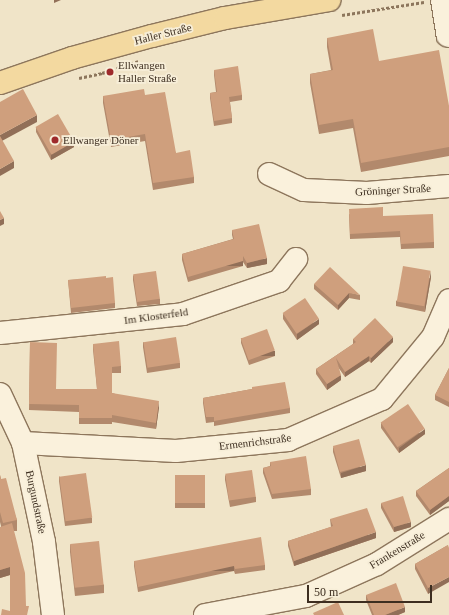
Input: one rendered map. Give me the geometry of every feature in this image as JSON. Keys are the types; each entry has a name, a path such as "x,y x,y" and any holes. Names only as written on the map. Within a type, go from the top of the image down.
{"main road":[{"name":"Haller Straße","path":"0,84 72,58 225,18 333,8"}],"street":[{"path":"436,1 448,36"},
{"name":"Gröninger Straße","path":"269,174 304,190 367,193 449,186"},
{"name":"Im Klosterfeld","path":"0,333 183,314 279,281 296,259"},
{"name":"Ermenrichstraße","path":"23,443 176,451 288,440 382,399 433,337 449,300"},
{"name":"Burgundstraße","path":"0,394 23,443 44,542 53,615"},
{"name":"Frankenstraße","path":"205,615 306,596 377,564 449,519"}],"path":[{"path":"333,8 436,1"},
{"path":"74,78 102,74 141,60"}],"building":[{"path":"373,29 379,61 439,50 449,106 449,147 361,163 353,119 319,125 310,74 333,70 327,38"},
{"path":"238,66 242,95 229,97 232,118 214,121 210,93 217,92 214,70"},
{"path":"23,89 37,115 0,135 0,102"},
{"path":"144,89 145,95 165,92 176,153 190,150 194,177 153,183 145,134 111,140 103,96"},
{"name":"Ellwanger Döner","path":"58,114 74,142 51,155 35,127"},
{"path":"0,136 14,161 0,169"},
{"path":"383,207 383,216 433,214 434,242 401,244 400,231 350,234 349,209"},
{"path":"0,211 4,218 0,220"},
{"path":"259,224 267,258 247,263 243,256 243,261 188,277 182,254 234,239 232,230"},
{"path":"403,266 431,271 424,306 397,301"},
{"path":"330,267 360,295 349,293 338,305 314,284"},
{"path":"156,271 160,299 137,302 133,274"},
{"path":"106,276 106,278 113,277 115,303 71,308 68,280"},
{"path":"305,298 319,319 297,334 283,313"},
{"path":"375,318 393,337 371,358 369,356 345,372 336,358 341,375 327,384 316,369 356,342 353,339"},
{"path":"267,329 275,351 249,360 241,339"},
{"path":"176,337 180,363 147,368 143,342"},
{"path":"119,341 121,366 112,367 112,393 159,401 156,423 112,415 112,418 79,418 79,405 29,404 30,342 57,343 56,389 97,389 93,344"},
{"path":"449,368 449,402 435,395"},
{"path":"285,382 290,408 214,421 214,417 206,417 203,398 252,389 252,387"},
{"path":"408,404 425,429 397,447 381,422"},
{"path":"359,439 366,465 340,472 333,446"},
{"path":"306,456 311,489 272,494 263,468 271,466 270,462"},
{"path":"449,468 449,496 430,510 416,491"},
{"path":"252,470 256,497 229,500 225,474"},
{"path":"86,473 92,518 66,521 59,477"},
{"path":"0,475 1,479 6,478 17,520 3,523 0,512"},
{"path":"175,475 205,475 205,503 175,503"},
{"path":"403,496 411,522 394,527 381,503"},
{"path":"367,508 376,532 294,561 288,541 333,526 330,519"},
{"path":"12,523 25,573 26,606 29,606 27,615 1,615 2,609 10,611 10,567 0,570 0,527"},
{"path":"261,537 265,565 235,569 234,566 138,587 134,561"},
{"path":"99,541 104,585 75,588 70,544"},
{"path":"448,545 449,577 428,588 415,564"},
{"path":"396,583 405,607 385,615 374,615 366,595"},
{"path":"338,602 344,615 314,615 313,613"}],"place":[{"name":"Ellwangen Haller Straße","path":"110,72"},
{"name":"Ellwanger Döner","path":"55,140"}]}
